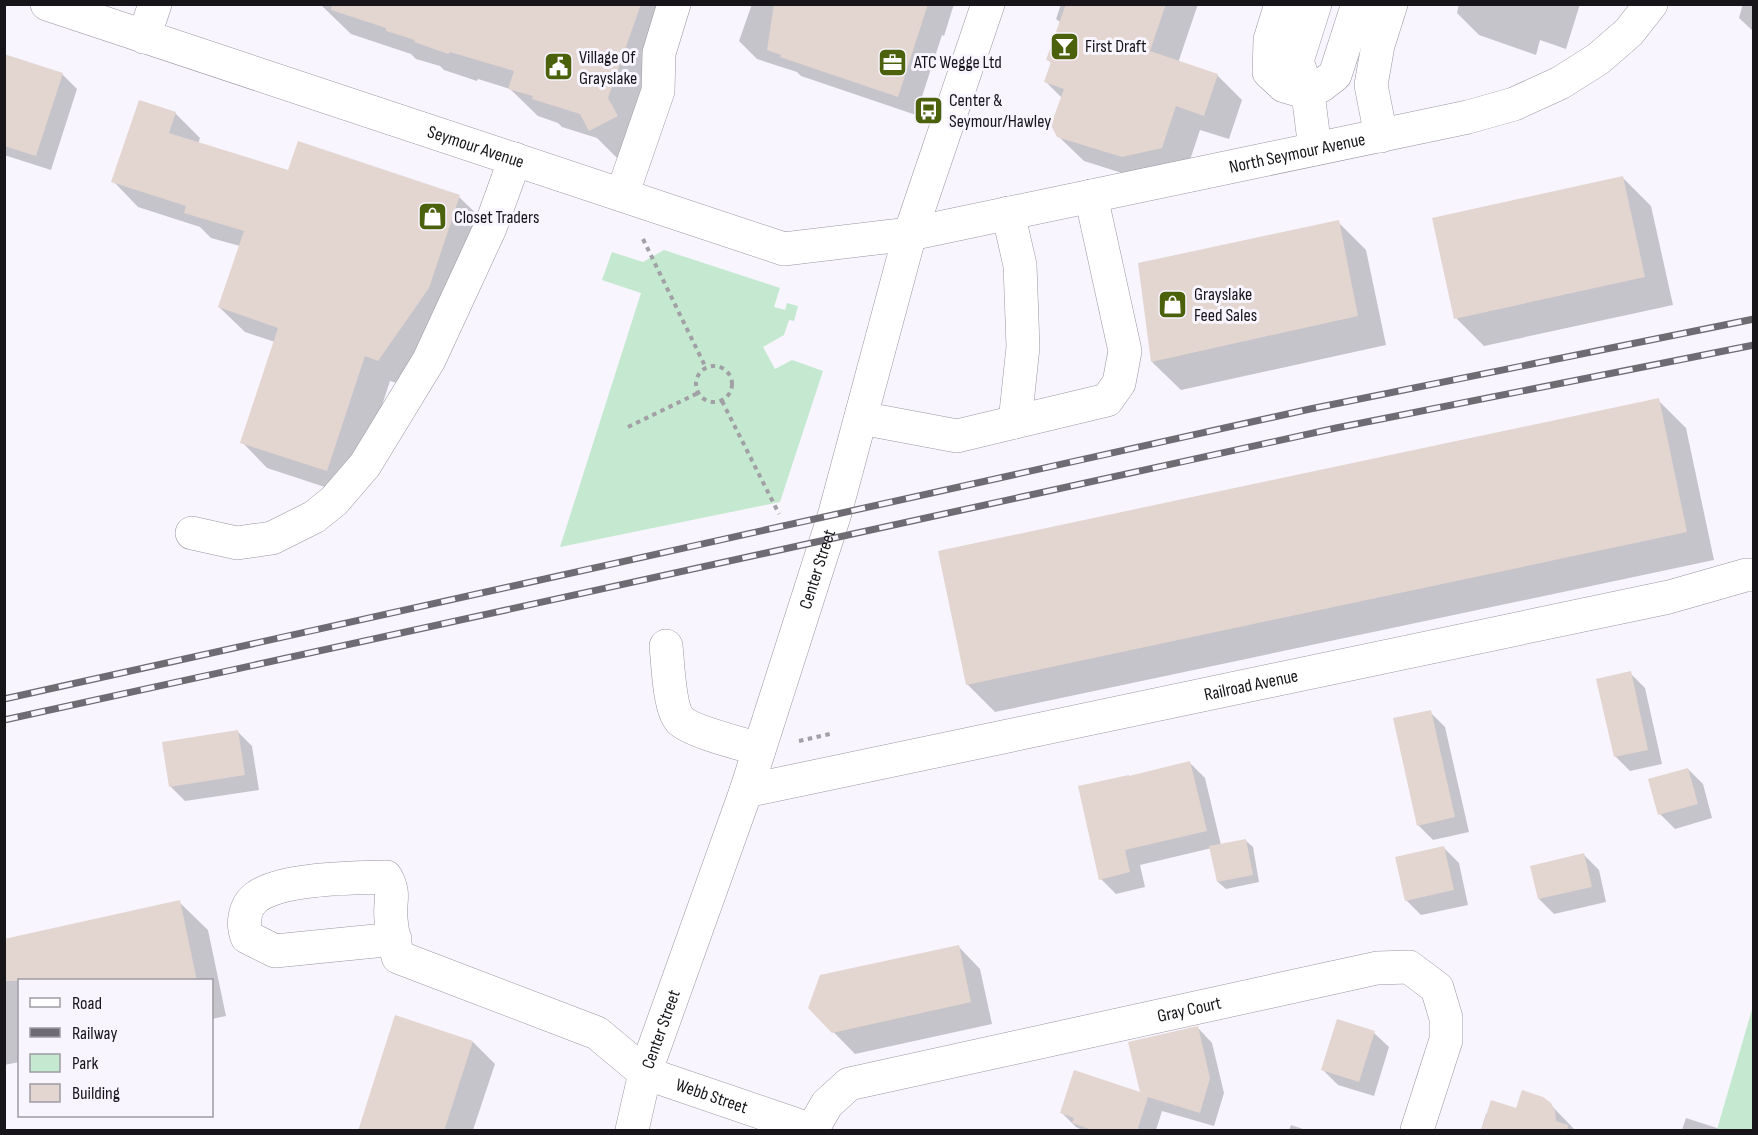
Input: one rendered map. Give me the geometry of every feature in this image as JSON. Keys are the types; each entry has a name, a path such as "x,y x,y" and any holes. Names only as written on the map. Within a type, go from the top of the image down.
{"street":[{"name":"Seymour Avenue","path":"47,4 784,249 910,234"},
{"path":"144,37 155,4"},
{"path":"622,195 658,91 659,52 674,4"},
{"name":"Center Street","path":"632,1131 645,1073 746,791 838,503 910,234 988,4"},
{"path":"1281,4 1270,40 1269,72 1284,86 1308,93 1335,75 1358,4"},
{"path":"1294,4 1282,42 1279,66 1288,79 1308,93"},
{"path":"1314,149 1308,93 1297,61 1315,4"},
{"path":"1308,93 1338,4"},
{"path":"1381,135 1371,85 1378,45 1391,4"},
{"name":"North Seymour Avenue","path":"910,234 1468,117 1514,104 1560,83 1598,59 1629,32 1651,4"},
{"path":"192,533 237,543 272,537 314,517 334,501 364,465 429,360 490,228 515,159"},
{"path":"861,418 957,436 1107,400 1119,383 1125,351 1091,196"},
{"path":"1008,213 1020,265 1023,347 1015,422"},
{"name":"Railroad Avenue","path":"746,791 1657,599 1754,575"},
{"path":"666,646 673,707 680,720 696,729 759,749"},
{"path":"395,939 398,957 597,1033 645,1073"},
{"name":"Gray Court","path":"812,1130 827,1104 849,1084 1377,968 1409,967 1437,988 1446,1018 1446,1040 1417,1131"},
{"name":"Webb Street","path":"645,1073 812,1130"}],"path":[{"path":"643,239 706,368"},
{"path":"717,366 728,371 731,376 732,388 722,401 704,400 698,393 697,377 706,368 717,366"},
{"path":"628,427 698,393"},
{"path":"722,401 779,514"}],"green space":[{"path":"664,250 780,288 774,307 785,310 787,303 798,306 794,321 789,320 784,335 763,347 775,369 792,360 823,371 780,502 560,547 641,293 602,280 612,252 643,262"},
{"path":"1753,1006 1753,1130 1717,1130 1718,1126"}],"building":[{"name":"Village Of Grayslake","path":"332,4 641,4 608,98 618,116 589,131 580,114 508,89 514,71 450,52 448,54 414,42 415,40 386,31 386,28 331,10"},
{"path":"774,4 928,4 898,97 780,57 781,55 767,50"},
{"path":"1066,4 1166,4 1150,51 1218,74 1204,116 1176,106 1162,148 1122,157 1057,137 1051,125 1064,89 1044,82 1051,62 1046,60"},
{"path":"4,54 63,73 36,156 4,146"},
{"path":"139,100 176,112 169,133 288,170 298,141 460,195 429,288 378,361 365,356 327,471 240,443 278,328 218,307 244,231 184,213 186,206 111,182"},
{"path":"1623,176 1645,277 1454,319 1432,218"},
{"path":"1339,220 1358,316 1151,362 1138,263"},
{"path":"1659,398 1687,532 966,685 938,551"},
{"path":"1631,671 1648,750 1614,757 1596,679"},
{"path":"1431,710 1455,817 1417,826 1393,718"},
{"path":"238,730 245,775 169,787 162,742"},
{"path":"1190,761 1207,831 1125,850 1130,872 1099,880 1078,786"},
{"path":"1688,768 1698,804 1658,815 1648,779"},
{"path":"1246,839 1253,875 1217,882 1209,846"},
{"path":"1444,846 1454,890 1405,901 1395,857"},
{"path":"1584,853 1592,887 1538,899 1530,866"},
{"path":"180,900 197,979 18,979 18,981 4,981 4,939"},
{"path":"959,945 971,1002 832,1033 808,1008 820,975"},
{"path":"395,1015 473,1041 444,1131 358,1131"},
{"path":"1337,1019 1375,1031 1359,1082 1321,1070"},
{"path":"1198,1026 1210,1078 1200,1113 1148,1097 1137,1131 1095,1131 1072,1123 1074,1118 1060,1113 1074,1070 1140,1092 1128,1042"},
{"path":"1522,1090 1543,1097 1551,1103 1556,1121 1568,1125 1567,1131 1481,1131 1491,1100 1516,1108"}],"railway":[{"path":"4,699 1310,409 1754,319"},
{"path":"4,720 1336,428 1754,345"}],"place":[{"name":"First Draft","path":"1064,46"},
{"name":"ATC Wegge Ltd","path":"893,62"},
{"name":"Village Of Grayslake","path":"558,67"},
{"name":"Center & Seymour/Hawley","path":"928,110"},
{"name":"Closet Traders","path":"433,217"},
{"name":"Grayslake Feed Sales","path":"1173,304"}]}
